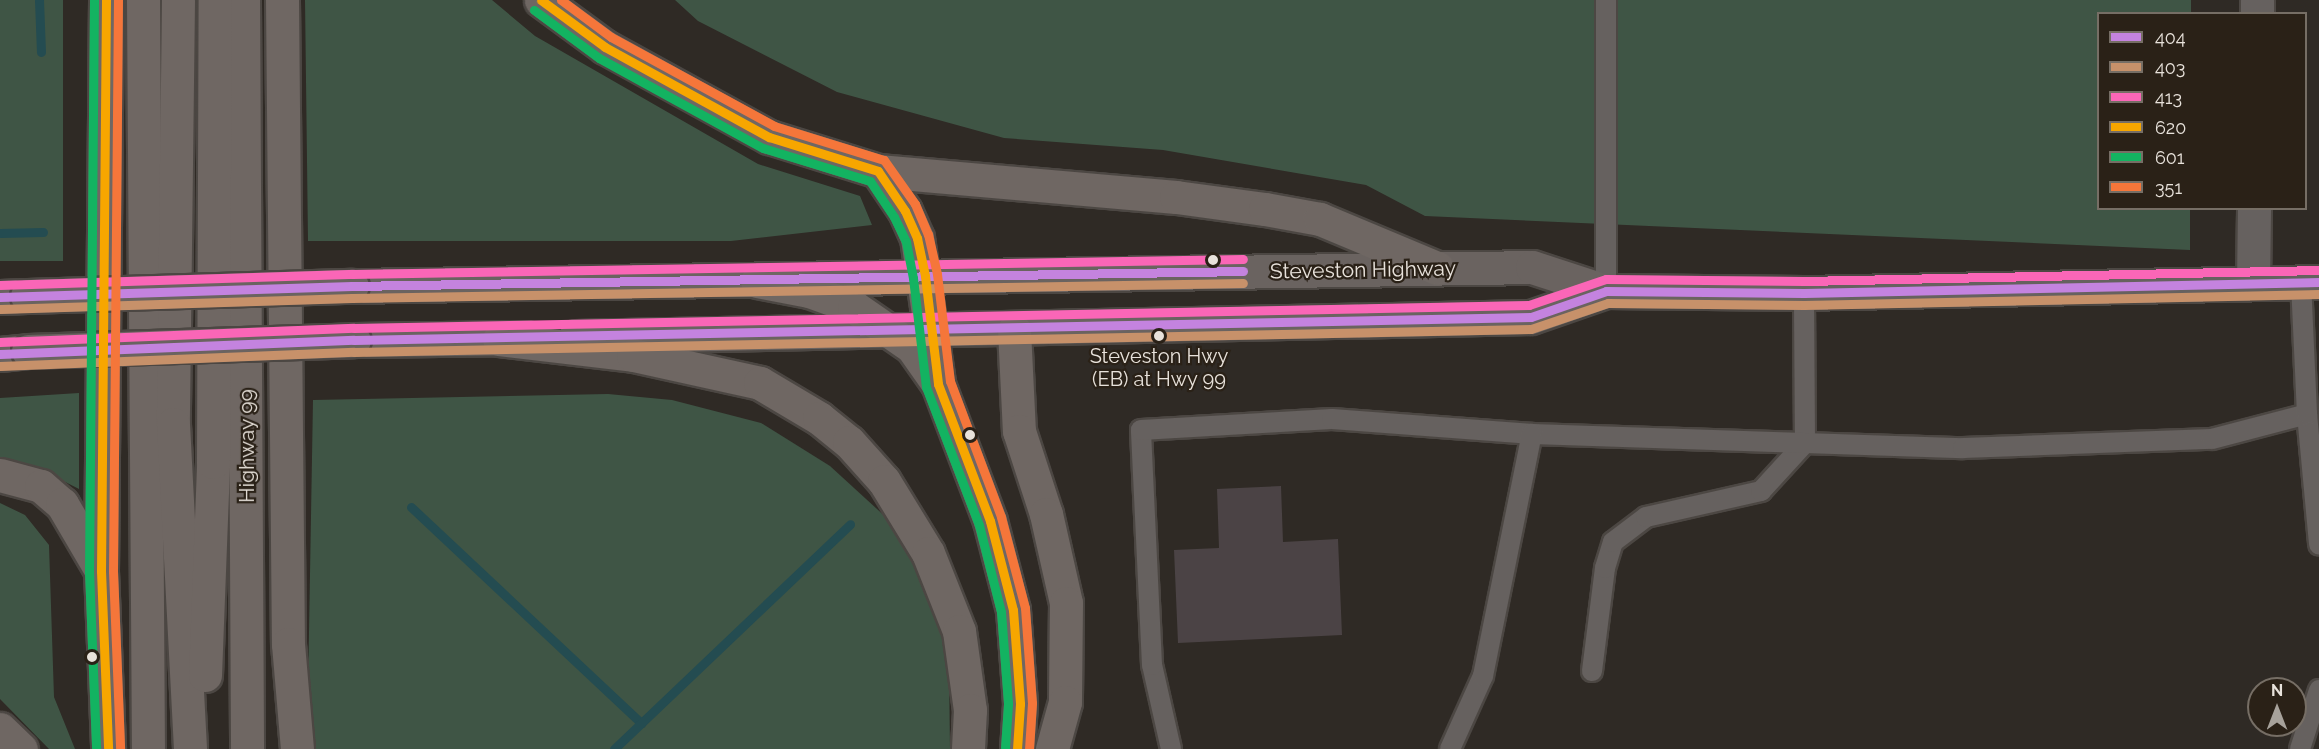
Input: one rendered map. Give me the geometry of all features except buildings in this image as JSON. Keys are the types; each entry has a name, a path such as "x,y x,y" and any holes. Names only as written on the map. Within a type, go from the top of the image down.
{"highway":[{"path":"106,0 101,571 108,749"},
{"path":"143,0 148,749"},
{"path":"178,0 173,424 190,749"},
{"path":"202,749 213,462 215,0"},
{"name":"Highway 99","path":"243,0 247,749"},
{"path":"282,0 287,586 297,749"},
{"path":"542,0 605,47 769,136 878,171 1176,197 1265,209 1320,219 1437,268"},
{"path":"878,171 913,229 925,276 938,384"},
{"path":"757,281 809,291 854,307 895,332 912,347 938,384 990,521 1013,610 1020,704 1017,749"},
{"path":"1014,330 1018,431 1046,514 1066,603 1065,702 1052,749"},
{"path":"499,339 633,355 760,383 819,418 849,442 884,481 928,553 959,631 970,710 968,749"},
{"path":"0,475 41,486 62,504 101,571"},
{"path":"0,729 21,749"}],"main road":[{"name":"Steveston Highway","path":"13,296 352,285 757,281 925,276 1532,267 1606,291 1804,292"},
{"name":"Steveston Highway","path":"14,352 354,340 933,332 1531,317 1606,291"}],"street":[{"path":"2253,282 2254,210"},
{"name":"Steveston Highway","path":"1804,292 2310,282"}],"lane":[{"path":"1606,0 1606,291"},
{"path":"2310,282 2307,414 2319,544"},
{"path":"1592,671 1605,568 1613,542 1646,517 1761,491 1805,443 1804,292"},
{"path":"1171,749 1152,665 1141,430 1332,419 1532,434 1963,448 2212,439 2307,414"},
{"path":"1450,749 1484,676 1532,434"},
{"path":"2300,749 2319,690"}],"green space":[{"path":"0,0 63,0 63,261 0,261"},
{"path":"305,0 492,0 535,36 758,164 860,196 872,225 731,241 308,241"},
{"path":"675,0 2191,0 2191,12 2097,12 2097,210 2190,210 2190,250 1425,216 1366,185 1163,150 1004,138 837,92 698,21"},
{"path":"79,393 79,489 32,465 0,457 0,398"},
{"path":"608,394 672,400 761,423 830,466 889,520 940,613 949,665 950,749 307,749 313,400"},
{"path":"0,503 25,515 49,545 54,697 75,749 49,749 0,699"}],"waterway":[{"path":"39,0 41,52"},
{"path":"0,233 43,232"},
{"path":"411,507 641,723"},
{"path":"614,749 850,524"}],"transit line":[{"name":"601","path":"94,0 89,571 96,749"},
{"name":"620","path":"106,0 101,571 108,749"},
{"name":"351","path":"118,0 113,571 120,749"},
{"name":"620","path":"541,0 605,47 769,137 878,171 905,211 917,238 925,276 938,384 990,521 1013,610 1020,704 1017,749"},
{"name":"351","path":"561,0 611,37 774,126 884,160 915,204 928,234 937,274 950,381 1001,517 1025,608 1032,703 1029,749"},
{"name":"601","path":"534,10 599,58 763,148 870,181 894,217 906,242 913,278 926,387 979,525 1001,612 1008,704 1005,748"},
{"name":"413","path":"0,285 352,274 1243,259"},
{"name":"413","path":"0,342 354,328 1529,305 1606,279 1804,281 2319,270"},
{"name":"404","path":"0,297 352,286 1243,271"},
{"name":"404","path":"0,354 354,340 1531,317 1606,291 1804,293 2319,282"},
{"name":"403","path":"0,309 352,298 1243,283"},
{"name":"403","path":"0,366 354,352 1531,329 1608,303 1804,305 2319,294"}],"place":[{"name":"Steveston Hwy (EB) at Hwy 99","path":"1159,336"}]}
